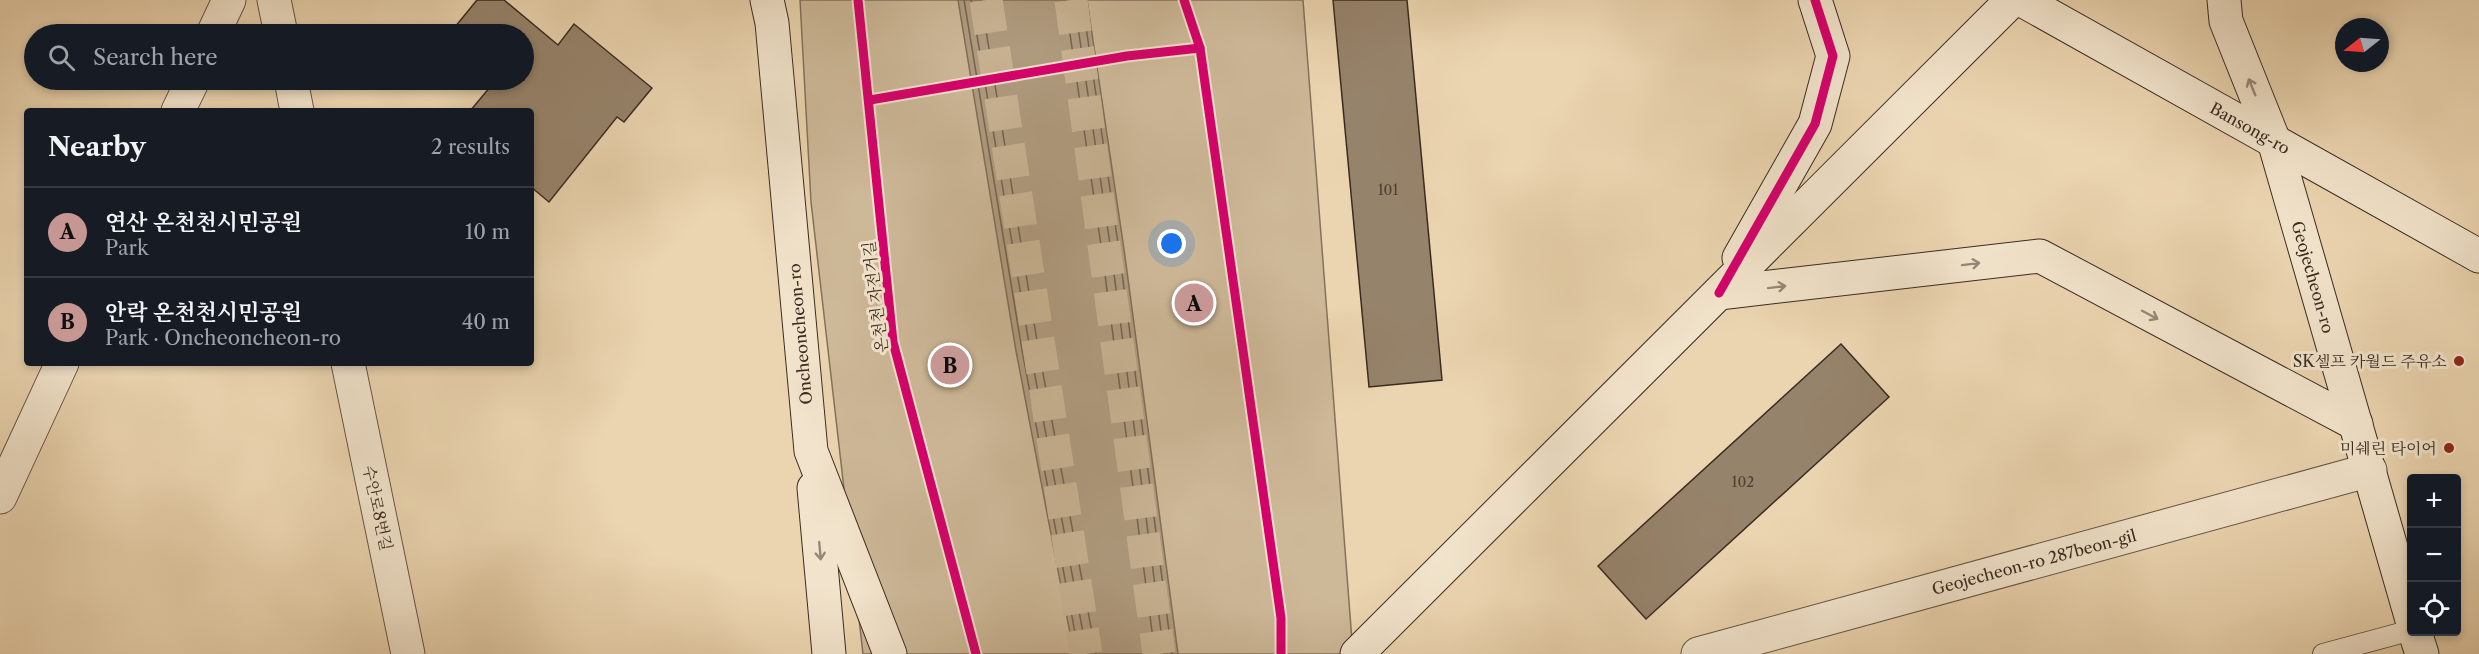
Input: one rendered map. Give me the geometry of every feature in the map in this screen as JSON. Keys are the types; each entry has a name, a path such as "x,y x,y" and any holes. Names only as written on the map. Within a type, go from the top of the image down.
{"main road":[{"path":"218,24 229,0"},
{"path":"274,0 280,24"},
{"path":"1719,293 1815,124 1833,56 1815,0"},
{"path":"1357,654 2012,0"},
{"name":"Bansong-ro","path":"2022,0 2479,256"},
{"name":"Geojecheon-ro","path":"2224,0 2226,21 2274,141 2407,602"},
{"name":"Oncheoncheon-ro","path":"771,8 811,451 890,654"},
{"path":"179,108 188,90"},
{"path":"293,90 296,108"},
{"path":"1719,293 2040,256 2356,424"},
{"path":"0,497 61,366"},
{"name":"수안로8번길","path":"349,366 408,654"},
{"path":"811,451 829,654"},
{"name":"Geojecheon-ro 287beon-gil","path":"1698,654 1749,647 2370,470"},
{"path":"2415,636 2421,654"}],"lane":[{"path":"2323,654 2407,633"}],"shaded area":[{"path":"800,0 1303,0 1353,654 863,654 811,202"}],"water":[{"path":"958,0 1087,0 1124,249 1178,654 1074,654 1016,351"}],"building":[{"path":"477,0 504,0 533,24 457,24"},
{"path":"1333,0 1407,0 1442,380 1369,387"},
{"path":"574,24 652,88 624,122 617,117 549,202 534,190 534,108 473,108 488,90 534,90 534,25 558,45"},
{"path":"1841,344 1889,397 1646,619 1598,566"}],"tunnel":[{"path":"986,0 1086,654"},
{"path":"1071,0 1159,654"}],"cycle path":[{"name":"온천천 자전거길","path":"858,0 893,342 976,654"},
{"path":"1184,0 1200,48 1281,618 1281,654"},
{"path":"1719,293 1815,124 1833,56 1815,0"},
{"path":"870,100 1127,56 1200,48"}],"place":[{"name":"연산 온천천시민공원","path":"1194,303"},
{"name":"SK셀프 카월드 주유소","path":"2459,361"},
{"name":"안락 온천천시민공원","path":"950,365"},
{"name":"미쉐린 타이어","path":"2449,448"}]}
